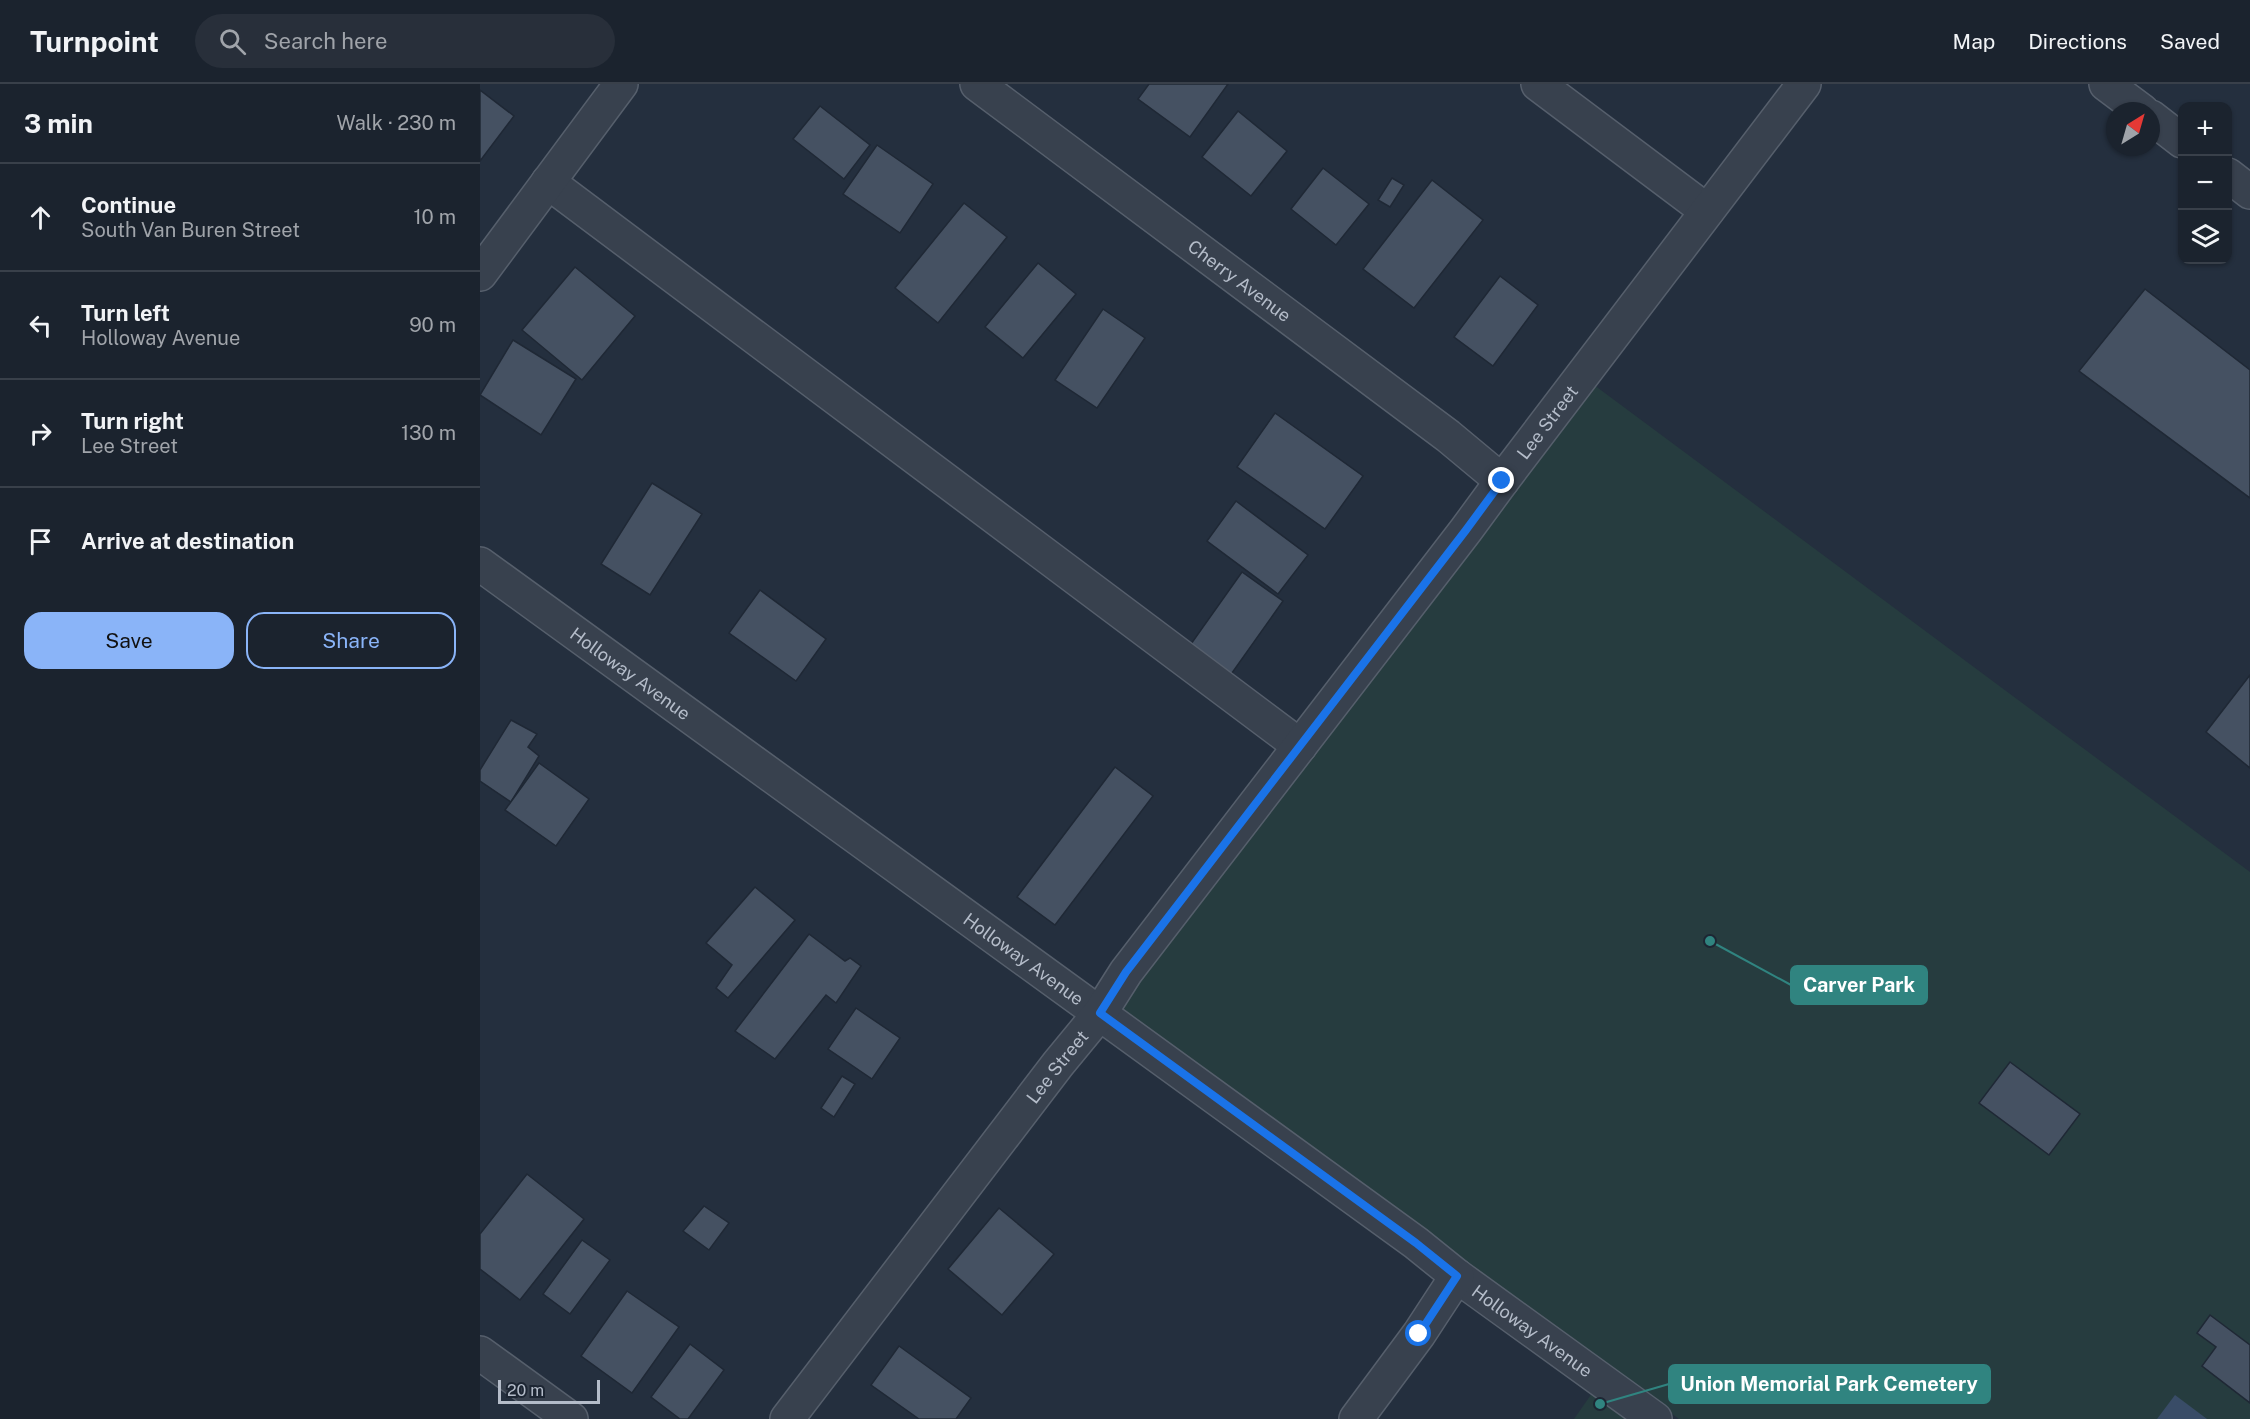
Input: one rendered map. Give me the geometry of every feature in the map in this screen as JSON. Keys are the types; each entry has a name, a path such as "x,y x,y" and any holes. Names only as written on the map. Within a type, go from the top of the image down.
{"street":[{"path":"480,274 621,84"},
{"name":"Cherry Avenue","path":"977,84 1448,436 1502,481"},
{"path":"1538,84 1707,211"},
{"name":"Lee Street","path":"787,1419 1051,1073 1100,1013 1126,972 1466,530 1804,84"},
{"path":"2106,84 2130,102"},
{"path":"2160,124 2178,138"},
{"path":"2232,178 2250,192"},
{"path":"548,182 1300,746"},
{"name":"Holloway Avenue","path":"480,564 1655,1419"},
{"path":"1356,1419 1419,1334 1457,1276"},
{"path":"480,1353 571,1419"}],"green space":[{"path":"1590,382 2250,872 2250,1419 1679,1419 1118,1009"},
{"path":"1595,1389 1636,1419 1574,1419"}],"water":[{"path":"2175,1395 2207,1419 2157,1419"}],"building":[{"path":"1149,84 1228,84 1190,137 1138,99"},
{"path":"480,90 514,116 480,161"},
{"path":"820,106 870,145 844,179 793,139"},
{"path":"1238,111 1287,151 1251,196 1202,157"},
{"path":"877,145 933,184 900,233 843,194"},
{"path":"1323,168 1369,204 1336,245 1291,209"},
{"path":"1392,178 1404,185 1390,207 1378,200"},
{"path":"1432,180 1483,220 1414,308 1363,269"},
{"path":"964,203 1007,237 938,323 895,288"},
{"path":"1038,263 1076,294 1023,358 985,327"},
{"path":"575,267 635,316 582,380 522,330"},
{"path":"1500,276 1538,305 1493,366 1454,337"},
{"path":"2145,289 2250,370 2250,498 2079,371"},
{"path":"1103,309 1145,338 1097,408 1055,380"},
{"path":"513,340 576,379 541,435 480,395"},
{"path":"1275,413 1363,476 1325,529 1237,467"},
{"path":"652,483 702,514 650,595 601,564"},
{"path":"1236,501 1308,555 1278,594 1207,541"},
{"path":"1242,572 1283,601 1227,680 1186,651"},
{"path":"760,590 826,639 796,681 729,633"},
{"path":"2250,675 2250,768 2206,732"},
{"path":"511,720 537,734 528,747 539,756 511,802 480,781 480,770"},
{"path":"539,763 589,799 556,846 505,810"},
{"path":"1115,767 1153,796 1055,925 1017,897"},
{"path":"755,887 795,920 728,998 716,988 732,965 706,943"},
{"path":"809,934 845,961 850,958 861,966 836,1003 826,995 775,1059 735,1031"},
{"path":"856,1008 900,1038 872,1079 828,1049"},
{"path":"2010,1062 2080,1114 2049,1155 1979,1103"},
{"path":"842,1076 855,1084 834,1117 821,1108"},
{"path":"527,1174 584,1219 520,1300 480,1269 480,1234"},
{"path":"704,1206 729,1223 709,1250 683,1231"},
{"path":"999,1208 1054,1254 1002,1315 948,1269"},
{"path":"582,1240 610,1260 570,1314 543,1294"},
{"path":"627,1291 679,1327 632,1393 581,1356"},
{"path":"2210,1315 2250,1345 2250,1403 2202,1366 2216,1347 2197,1333"},
{"path":"690,1344 724,1370 688,1419 680,1419 651,1397"},
{"path":"899,1346 971,1398 956,1419 919,1419 871,1385"}],"place":[{"name":"Carver Park","path":"1710,941"},
{"name":"Union Memorial Park Cemetery","path":"1600,1404"}],"route":[{"path":"1419,1334 1457,1276 1416,1243 1100,1013 1126,972 1502,481"}]}
